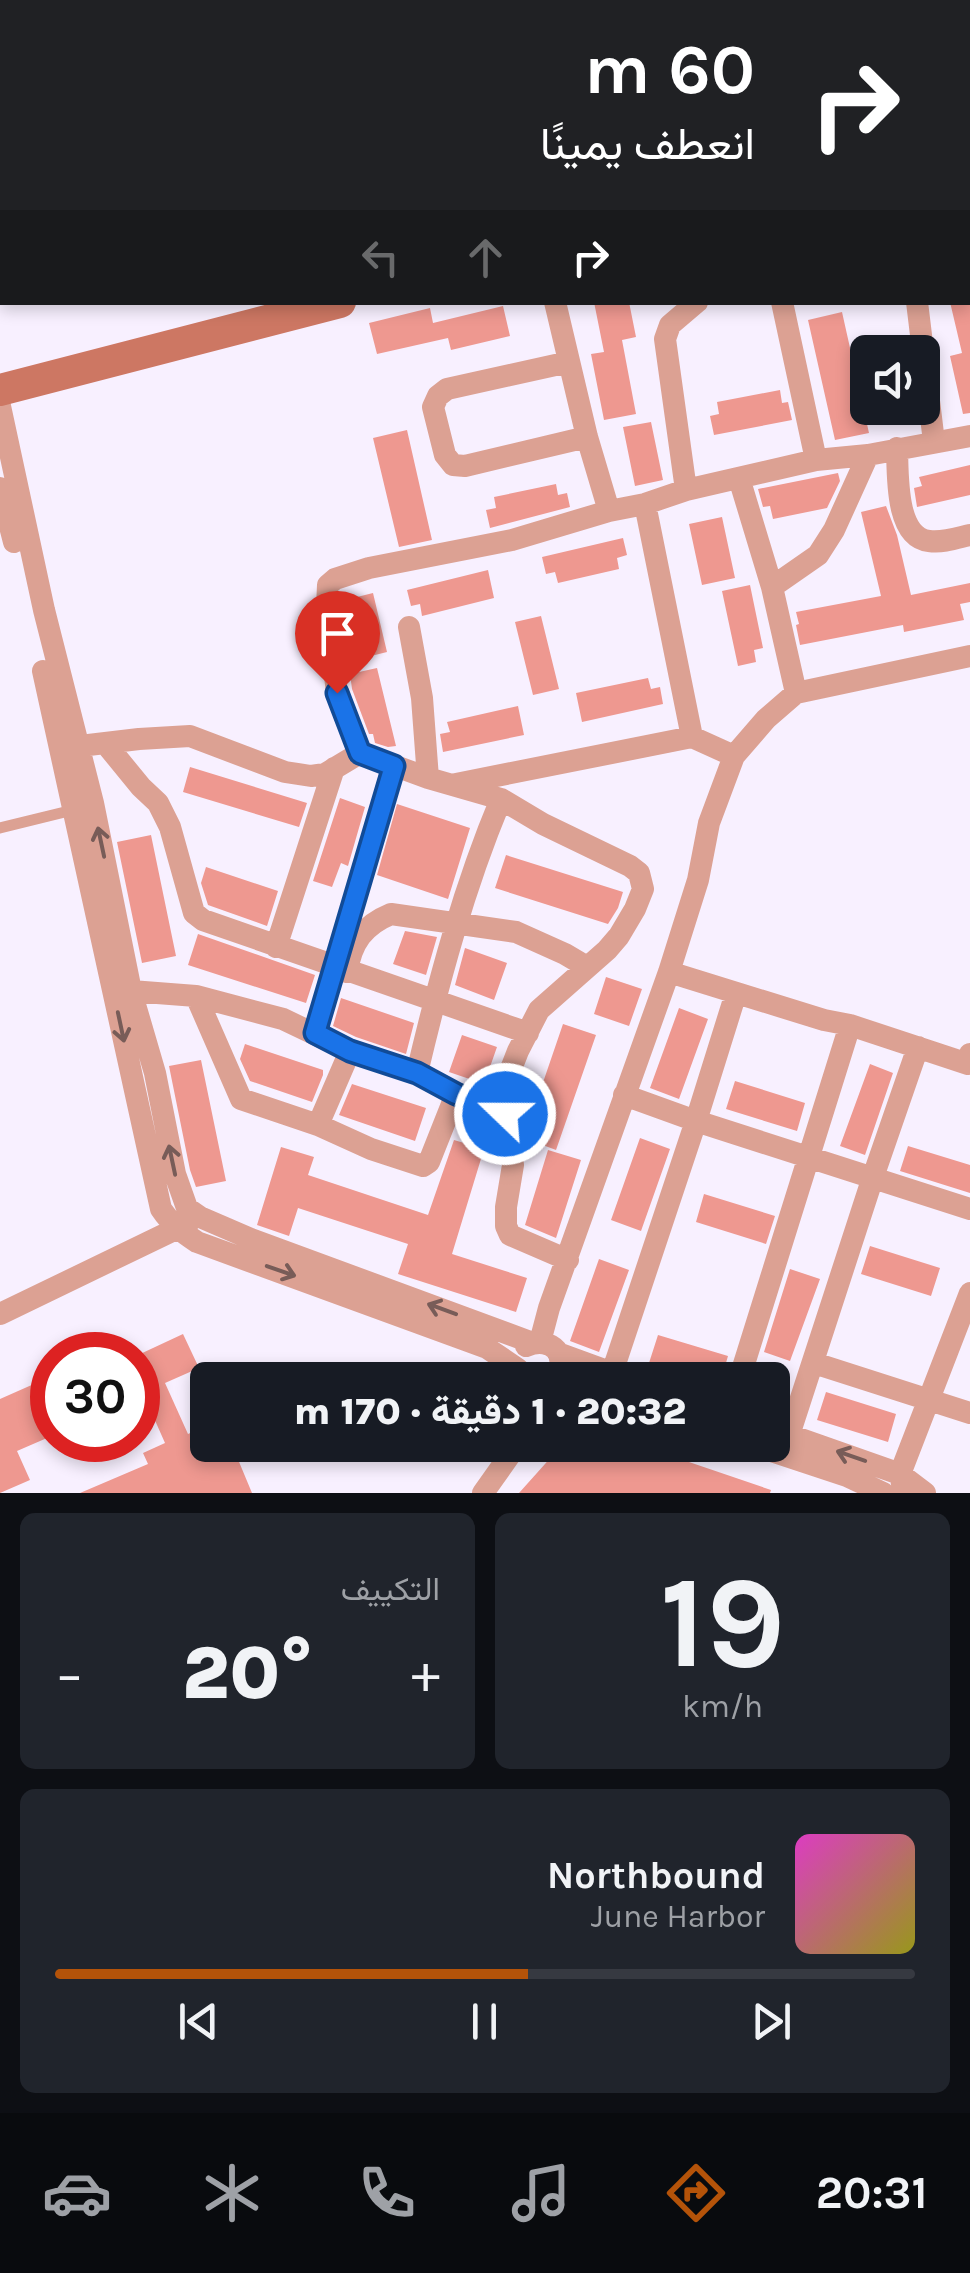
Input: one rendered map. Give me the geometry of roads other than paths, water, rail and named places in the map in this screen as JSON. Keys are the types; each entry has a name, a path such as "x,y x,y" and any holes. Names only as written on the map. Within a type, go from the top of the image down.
{"main road":[{"path":"0,390 328,305"}],"street":[{"path":"556,305 609,511"},
{"path":"686,490 664,339 670,325 693,305"},
{"path":"783,305 816,460"},
{"path":"917,305 934,442"},
{"path":"569,362 446,389 432,408 445,455 453,465 465,466 587,437"},
{"path":"0,406 175,1174 188,1208 251,1239 584,1362"},
{"path":"568,1260 510,1235 506,1226 513,1165 502,1092 539,1010 607,950 636,909 642,889 639,873 501,798 428,778 360,753 337,693 328,584 369,568 512,540 686,490 816,460 868,455 970,436"},
{"path":"897,448 900,501 911,533 924,541 942,542 970,535"},
{"path":"772,587 818,555 834,530 868,455"},
{"path":"739,478 772,587 796,693"},
{"path":"0,488 161,1209 176,1228 212,1248 487,1348 506,1362"},
{"path":"646,504 692,737"},
{"path":"410,627 422,698 428,778"},
{"path":"557,1362 544,1346 549,1308 669,972 698,880 709,823 734,756 766,719 796,693 970,656"},
{"path":"80,746 190,736 285,772 311,776 325,774 360,753"},
{"path":"452,784 692,737 734,756"},
{"path":"105,743 158,803 170,827 194,912 203,920 528,1033"},
{"path":"315,1033 340,970 394,766"},
{"path":"276,947 334,768"},
{"path":"417,1073 480,850 501,798"},
{"path":"340,970 374,921 391,914 516,932 587,967"},
{"path":"669,972 968,1064 970,1054"},
{"path":"132,990 196,996 283,1019 350,1051 417,1073 505,1114"},
{"path":"626,1362 736,993"},
{"path":"196,996 240,1099 318,1125 371,1150 423,1166 429,1162 456,1094"},
{"path":"745,1362 850,1025"},
{"path":"790,1413 814,1363 918,1047"},
{"path":"318,1125 350,1051"},
{"path":"624,1095 970,1209"},
{"path":"0,1314 176,1228 213,1222"},
{"path":"902,1483 970,1293"},
{"path":"518,1362 522,1350 544,1346"},
{"path":"814,1363 970,1413"},
{"path":"790,1436 925,1493"},
{"path":"790,1458 883,1493"},
{"path":"483,1493 505,1462"}],"lane":[{"path":"0,828 73,810"}]}
